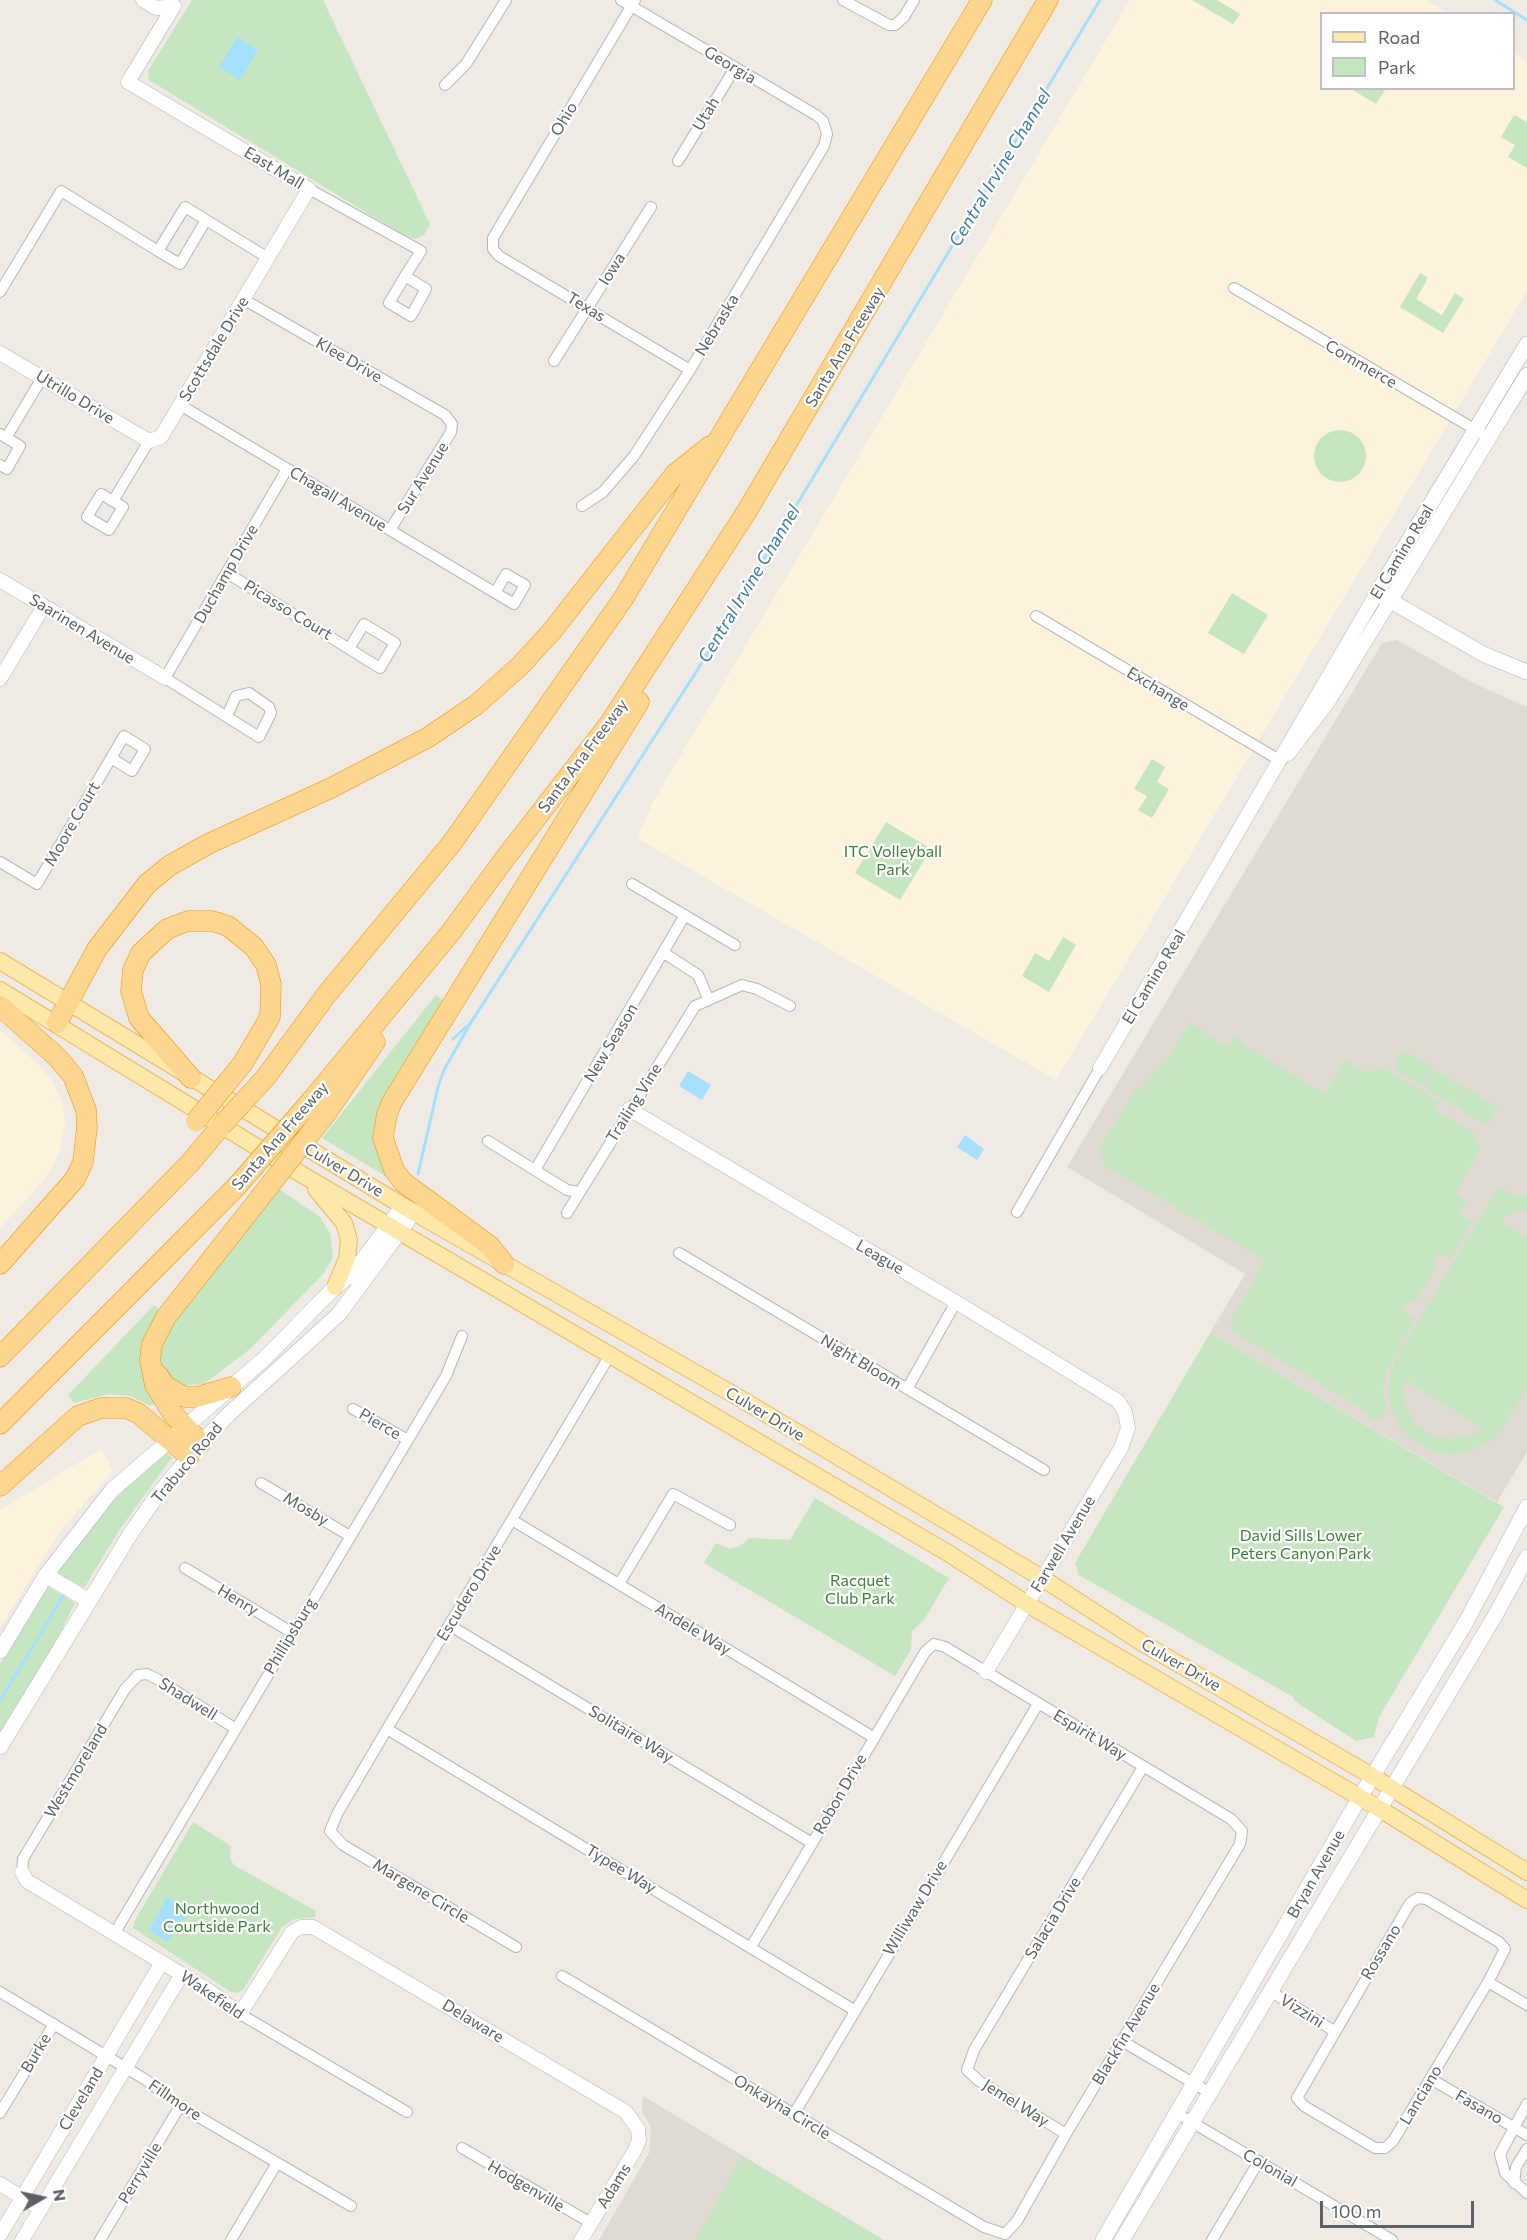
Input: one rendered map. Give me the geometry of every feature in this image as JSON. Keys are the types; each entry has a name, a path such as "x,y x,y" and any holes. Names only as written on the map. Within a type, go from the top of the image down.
{"highway":[{"path":"0,1357 266,1077 327,994 452,843 623,599 982,0"},
{"name":"Santa Ana Freeway","path":"0,1424 319,1106 506,856 610,723 772,470 1048,0"},
{"path":"57,1023 97,949 147,884 169,866 208,844 331,788 427,738 499,686 552,630 675,474 721,437"},
{"path":"504,1264 490,1246 403,1182 394,1170 383,1137 387,1114 392,1102 653,679 694,593"},
{"path":"191,1078 139,1018 131,991 133,970 141,953 167,929 188,921 212,921 228,926 254,947 266,965 271,984 270,1017 243,1063 195,1121 192,1157"},
{"path":"0,1006 57,1057 73,1076 86,1110 87,1127 83,1162 75,1179 0,1264"},
{"path":"176,1432 155,1385 150,1360 152,1344 166,1317 259,1199 319,1106"},
{"path":"150,1360 165,1386 175,1393 197,1397 231,1387"},
{"path":"0,1486 78,1416 100,1408 126,1408 138,1413 176,1432 195,1449"}],"main road":[{"name":"El Camino Real","path":"1384,597 1475,430 1527,344"},
{"name":"El Camino Real","path":"1384,597 1489,438 1527,375"},
{"path":"1384,597 1483,654 1527,672"},
{"name":"Culver Drive","path":"0,961 408,1209 736,1396 1042,1578 1144,1644 1372,1776 1527,1872"},
{"name":"Culver Drive","path":"0,990 306,1177 948,1553 1027,1604 1360,1797 1527,1900"},
{"path":"306,1177 340,1216 347,1231 349,1240 347,1259 335,1287"},
{"name":"Trabuco Road","path":"0,1747 131,1533 195,1449 324,1329 369,1277 394,1229 408,1209"},
{"name":"Trabuco Road","path":"0,1651 46,1575 112,1490 298,1327 394,1229"},
{"name":"Bryan Avenue","path":"1103,2240 1372,1776 1466,1622 1527,1507"},
{"name":"Bryan Avenue","path":"1122,2240 1194,2123 1496,1614 1527,1557"},
{"path":"46,1575 89,1601"}],"street":[{"path":"142,0 156,8 173,2"},
{"path":"445,86 466,64 506,0"},
{"name":"Georgia","path":"621,0 634,3 735,68 816,115 826,126"},
{"path":"843,0 883,23 895,25 904,17 914,0"},
{"name":"East Mall","path":"173,2 128,82 309,189 421,251 405,276"},
{"name":"Ohio","path":"493,238 634,3"},
{"name":"Utah","path":"678,161 735,68"},
{"name":"Nebraska","path":"582,506 618,477 690,369 824,146 826,126"},
{"name":"Scottsdale Drive","path":"113,501 149,441 160,437 309,189"},
{"path":"0,292 61,191 180,264 207,220"},
{"path":"158,251 185,207 268,258"},
{"name":"Iowa","path":"554,361 651,207"},
{"name":"Texas","path":"493,238 493,249 499,256 690,369"},
{"name":"Commerce","path":"1234,288 1489,438"},
{"name":"Klee Drive","path":"243,300 445,415 452,424"},
{"name":"Utrillo Drive","path":"0,353 149,441"},
{"path":"0,465 7,469 21,447 3,436 42,378"},
{"name":"Chagall Avenue","path":"180,405 495,593"},
{"name":"Sur Avenue","path":"390,530 451,432 452,424"},
{"name":"Duchamp Drive","path":"165,678 287,469"},
{"name":"Picasso Court","path":"227,573 350,647"},
{"name":"Saarinen Avenue","path":"0,580 165,678"},
{"name":"El Camino Real","path":"1100,1068 1281,761 1295,747 1328,702 1384,597"},
{"path":"0,679 44,606"},
{"name":"Exchange","path":"1035,616 1281,761"},
{"path":"165,678 226,716"},
{"name":"Moore Court","path":"0,862 37,884 111,758"},
{"path":"632,884 735,945"},
{"name":"New Season","path":"535,1170 686,915"},
{"path":"664,953 698,975 708,998"},
{"name":"Trailing Vine","path":"567,1213 629,1109 695,1006 708,998 742,985 757,989 790,1006"},
{"path":"1017,1212 1100,1068"},
{"name":"League","path":"629,1109 956,1302 1118,1401 1125,1412"},
{"path":"488,1141 567,1190 579,1192"},
{"name":"Night Bloom","path":"679,1253 1044,1470"},
{"path":"907,1389 956,1302"},
{"name":"Phillipsburg","path":"114,1934 291,1632 446,1376 462,1336"},
{"name":"Escudero Drive","path":"330,1831 337,1814 610,1355"},
{"name":"Pierce","path":"353,1408 408,1440"},
{"name":"Farwell Avenue","path":"986,1672 1121,1448 1128,1428 1125,1412"},
{"name":"Mosby","path":"261,1483 350,1536"},
{"path":"619,1584 673,1494 730,1525"},
{"name":"Andele Way","path":"512,1520 873,1737"},
{"name":"Henry","path":"184,1568 291,1632"},
{"name":"Solitaire Way","path":"449,1625 812,1843"},
{"name":"Robon Drive","path":"751,1947 924,1652 934,1644"},
{"name":"Espirit Way","path":"934,1644 945,1647 1232,1819 1242,1831"},
{"name":"Shadwell","path":"138,1675 147,1674 157,1678 236,1728"},
{"name":"Westmoreland","path":"22,1872 23,1859 125,1689 138,1675"},
{"name":"Williwaw Drive","path":"794,2114 1038,1704"},
{"name":"Typee Way","path":"387,1730 854,2010"},
{"name":"Salacia Drive","path":"967,2070 974,2050 1143,1767"},
{"name":"Margene Circle","path":"330,1831 343,1845 516,1947"},
{"name":"Blackfin Avenue","path":"1005,2234 1017,2221 1066,2134 1240,1844 1242,1831"},
{"name":"Wakefield","path":"22,1872 27,1881 211,1992 240,2014 407,2112"},
{"name":"Rossano","path":"1297,2098 1410,1903 1418,1898 1426,1899 1499,1942 1505,1949"},
{"name":"Delaware","path":"240,2014 292,1932 301,1927 313,1927 626,2112 638,2129"},
{"name":"Lanciano","path":"1297,2098 1304,2106 1375,2148 1385,2148 1393,2141 1431,2079 1505,1949"},
{"name":"Cleveland","path":"0,2235 162,1962"},
{"name":"Cleveland","path":"22,2240 182,1974"},
{"name":"Onkayha Circle","path":"562,1976 984,2227 1005,2234"},
{"path":"1488,1982 1527,2005"},
{"name":"Fillmore","path":"0,1992 126,2068 180,2106 351,2206"},
{"name":"Vizzini","path":"1270,1992 1334,2031"},
{"name":"Burke","path":"0,2113 54,2024"},
{"path":"1122,2042 1210,2093"},
{"name":"Jemel Way","path":"967,2070 979,2081 1066,2134"},
{"name":"Fasano","path":"1431,2079 1527,2135"},
{"path":"1527,2104 1500,2154 1505,2173 1527,2193"},
{"name":"Perryville","path":"100,2240 180,2106"},
{"name":"Colonial","path":"1178,2114 1392,2240"},
{"name":"Adams","path":"581,2240 636,2150 639,2140 638,2129"},
{"name":"Hodgenville","path":"462,2148 591,2223"},
{"path":"1514,2183 1516,2167 1527,2149"},
{"path":"1212,2240 1259,2161"},
{"path":"231,2240 277,2163"},
{"path":"0,2184 41,2209"}],"shaded area":[{"path":"1130,0 1426,0 1446,12 1320,12 1320,90 1515,90 1515,54 1527,61 1527,291 1056,1080 637,838 654,800"},
{"path":"1397,640 1473,683 1527,707 1527,1452 1497,1502 1210,1333 1245,1274 1067,1167 1382,643"},
{"path":"0,1030 40,1066 53,1082 62,1102 65,1123 59,1154 48,1175 0,1228"},
{"path":"101,1449 113,1471 60,1531 0,1628 0,1510"},
{"path":"643,2096 852,2221 841,2240 599,2240 649,2153 651,2127 642,2112"}],"green space":[{"path":"192,0 323,0 430,224 424,235 415,239 403,235 149,80 148,71"},
{"path":"1192,0 1217,0 1240,14 1233,24"},
{"path":"1353,90 1385,90 1376,104"},
{"path":"1514,115 1527,122 1527,168 1508,157 1515,145 1501,137"},
{"path":"1420,273 1428,278 1416,299 1442,315 1455,293 1464,299 1443,333 1400,307"},
{"path":"1340,430 1350,432 1358,438 1364,446 1366,456 1364,466 1358,474 1350,480 1340,482 1330,480 1322,474 1316,466 1314,456 1316,446 1322,438 1330,432"},
{"path":"1232,593 1268,615 1244,654 1208,633"},
{"path":"1152,759 1165,767 1157,782 1169,789 1152,818 1138,810 1147,796 1134,789"},
{"name":"ITC Volleyball Park","path":"886,822 931,849 900,900 855,873"},
{"path":"1063,937 1076,945 1049,992 1022,976 1035,953 1049,961"},
{"path":"436,995 447,1003 390,1092 392,1180 322,1138"},
{"path":"1190,1022 1228,1048 1235,1036 1242,1040 1241,1043 1325,1094 1345,1060 1364,1073 1367,1069 1375,1073 1380,1066 1439,1101 1435,1110 1475,1134 1480,1151 1456,1192 1466,1202 1459,1214 1472,1222 1450,1259 1439,1252 1432,1264 1436,1267 1415,1303 1410,1300 1403,1311 1414,1319 1386,1373 1383,1390 1387,1411 1381,1413 1381,1420 1372,1419 1367,1412 1233,1331 1231,1321 1265,1260 1105,1166 1100,1149 1110,1132 1137,1088 1140,1090 1170,1056"},
{"path":"1404,1050 1434,1068 1423,1086 1393,1068"},
{"path":"1436,1070 1466,1088 1455,1106 1425,1088"},
{"path":"1468,1089 1498,1107 1487,1125 1457,1107"},
{"path":"1499,1187 1512,1195 1511,1197 1527,1194 1527,1209 1512,1213 1499,1221 1527,1237 1527,1389 1500,1432 1485,1445 1457,1454 1437,1453 1411,1439 1398,1424 1388,1396 1390,1376 1397,1357","holes":["1405,1380 1483,1428 1471,1436 1456,1439 1441,1438 1426,1432 1415,1422 1407,1409 1403,1395"]},
{"path":"279,1189 320,1217 330,1233 333,1257 324,1273 250,1349 204,1384 187,1385 186,1389 166,1376 161,1365 161,1346 171,1324"},
{"path":"154,1305 160,1310 146,1332 141,1357 155,1403 151,1406 130,1396 109,1394 74,1403 68,1395"},
{"name":"David Sills Lower Peters Canyon Park","path":"1210,1333 1504,1507 1379,1717 1374,1737 1356,1741 1296,1702 1293,1697 1079,1575 1075,1563"},
{"path":"164,1451 172,1458 120,1529 84,1588 57,1573 111,1503"},
{"name":"Racquet Club Park","path":"815,1498 949,1578 924,1620 912,1631 911,1650 895,1676 704,1563 716,1543 730,1549 740,1546 749,1538 790,1540"},
{"path":"47,1586 75,1603 53,1647 0,1735 0,1664"},
{"name":"Northwood Courtside Park","path":"193,1822 231,1846 230,1858 234,1865 316,1911 315,1917 295,1919 282,1927 243,1990 238,1993 231,1992 133,1928 135,1920"},
{"path":"742,2156 852,2221 884,2240 695,2240"}],"water":[{"path":"237,37 258,50 240,80 219,67"},
{"path":"688,1071 711,1085 702,1100 679,1086"},
{"path":"965,1135 984,1149 977,1160 957,1147"},
{"path":"167,1897 190,1910 168,1942 149,1931"}],"waterway":[{"name":"Central Irvine Channel","path":"418,1174 438,1087 444,1070 470,1024 698,669 1100,0"},
{"path":"1495,0 1514,12"},
{"path":"1515,12 1527,20"},
{"path":"453,1039 467,1026"},
{"name":"Central Irvine Channel","path":"0,1701 63,1596"}]}
